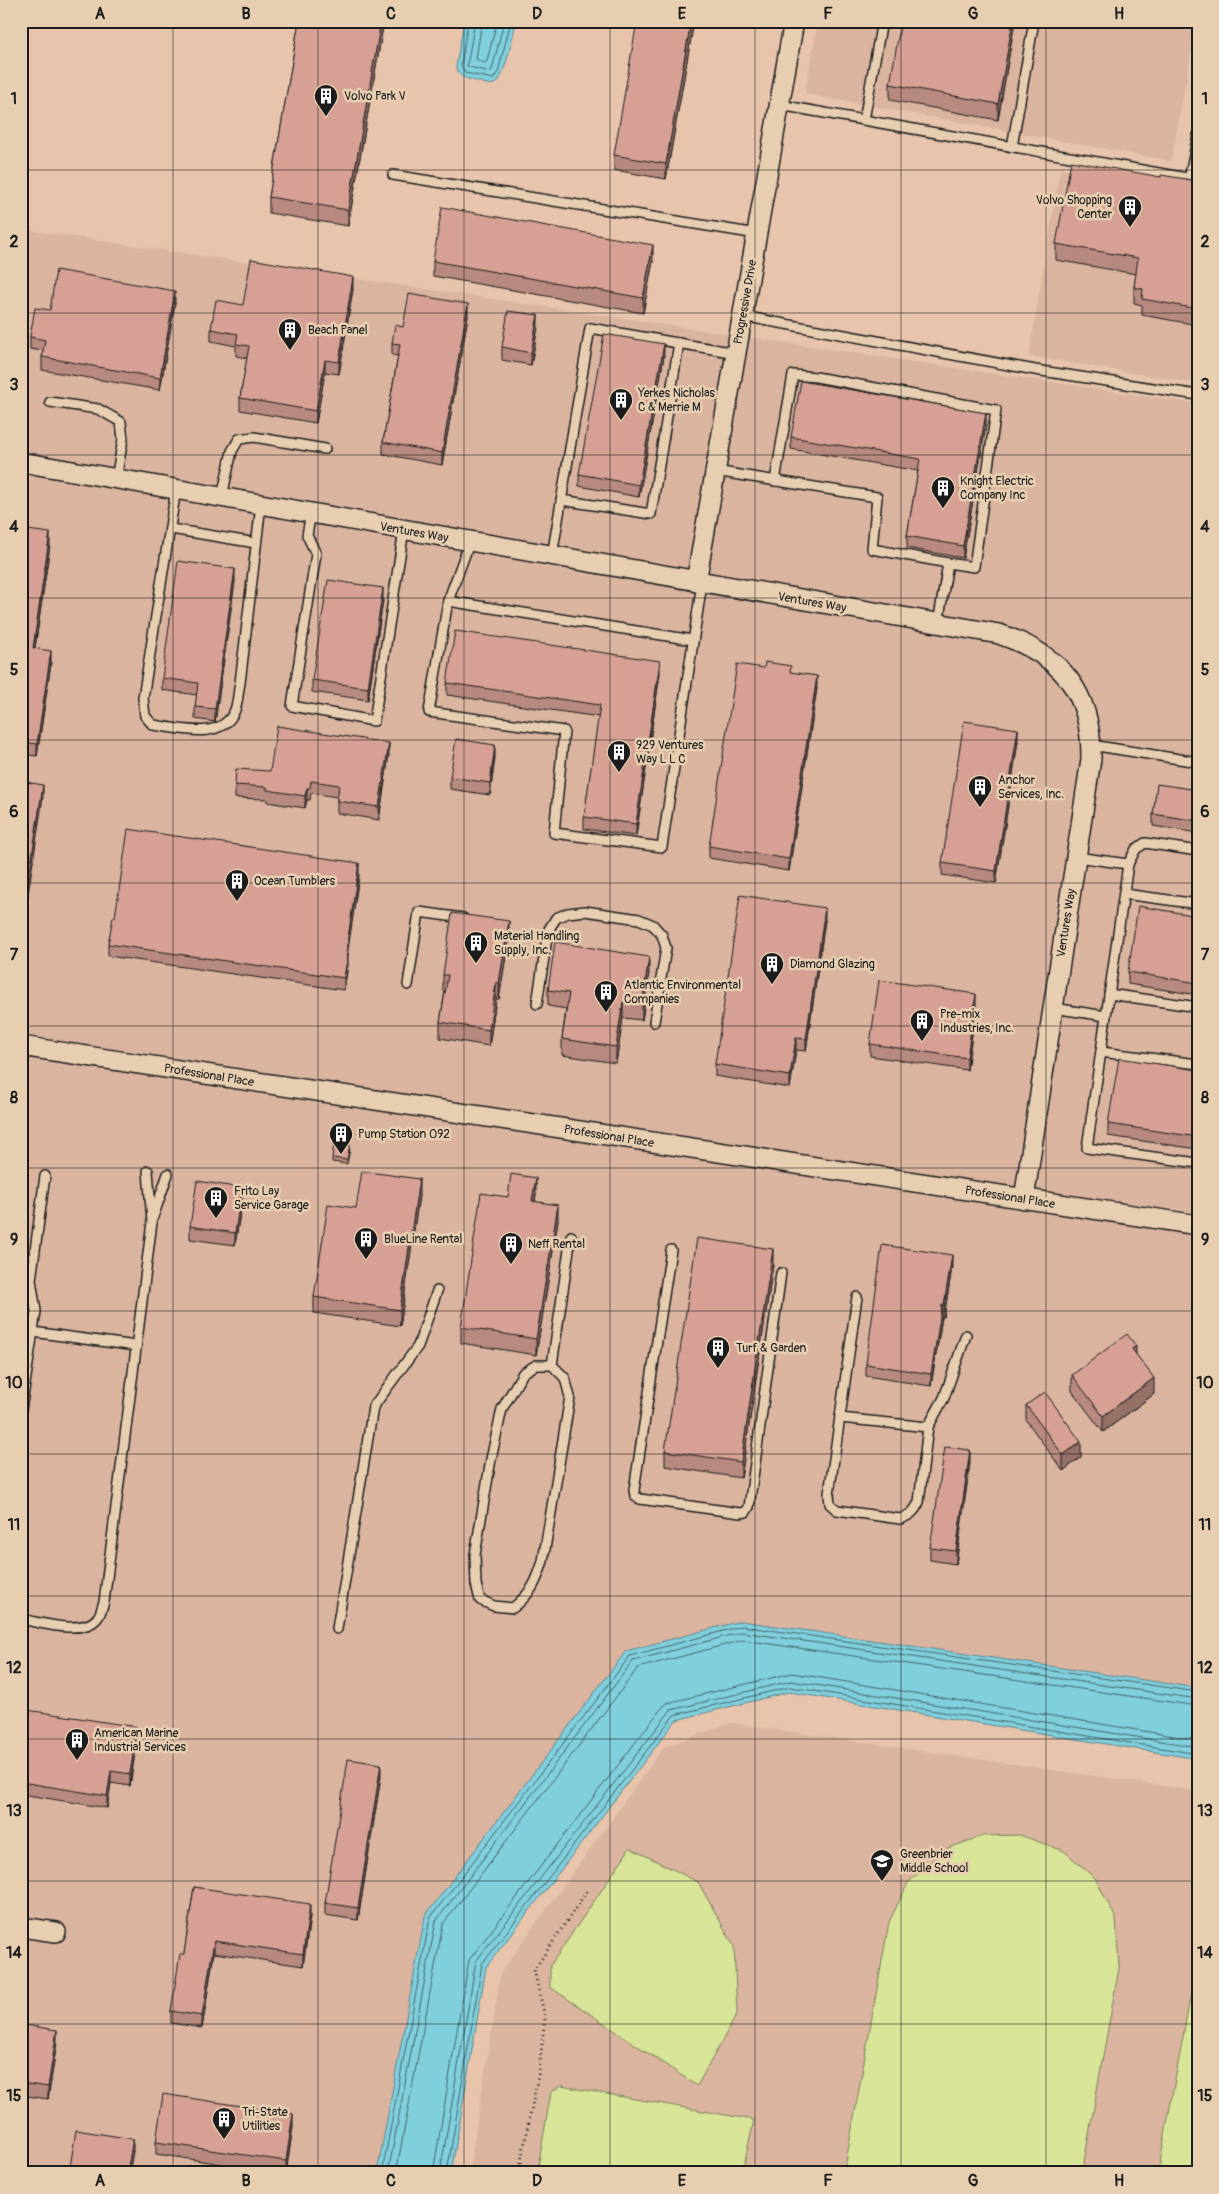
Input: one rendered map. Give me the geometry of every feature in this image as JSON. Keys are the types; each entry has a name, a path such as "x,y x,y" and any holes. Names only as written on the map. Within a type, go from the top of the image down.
{"street":[{"name":"Progressive Drive","path":"699,582 715,471 794,21"},
{"name":"Ventures Way","path":"21,462 999,634 1024,643 1047,656 1061,670 1077,693 1086,711 1091,734 1091,759 1024,1199"},
{"name":"Professional Place","path":"21,1046 1198,1225"},
{"path":"21,1927 56,1932"}],"lane":[{"path":"864,120 882,21"},
{"path":"1012,147 1034,21"},
{"path":"780,105 1194,180 1198,135"},
{"path":"393,175 757,234"},
{"path":"742,316 1035,370 1198,395"},
{"path":"552,556 590,328 736,353"},
{"path":"561,500 651,514 679,343"},
{"path":"715,471 775,481 877,497 872,549 974,567 996,410 816,377 793,375 775,481"},
{"path":"50,402 98,409 121,422 123,439 116,479"},
{"path":"222,498 232,451 239,439 254,437 325,449"},
{"path":"176,490 143,698 146,716 153,726 210,731 224,725 234,711 261,504"},
{"path":"311,513 307,535 316,554 292,706 374,721 404,530"},
{"path":"171,529 256,543"},
{"path":"470,541 448,600 429,712 564,731 554,833 662,847 693,640 699,582"},
{"path":"938,624 948,563"},
{"path":"448,600 693,640"},
{"path":"1091,745 1198,762"},
{"path":"1198,850 1145,843 1136,849 1128,864 1088,1148 1198,1163"},
{"path":"1076,857 1128,864"},
{"path":"1124,894 1198,904"},
{"path":"537,1004 548,930 556,918 568,913 585,911 639,919 653,925 662,935 666,948 654,1022"},
{"path":"408,985 419,912 473,920"},
{"path":"1109,994 1198,1007"},
{"path":"1053,1008 1106,1016"},
{"path":"1101,1052 1198,1064"},
{"path":"148,1171 152,1222"},
{"path":"21,1619 70,1627 87,1626 98,1618 104,1602 152,1222 168,1174"},
{"path":"21,1410 36,1311 31,1280 45,1176"},
{"path":"552,1365 571,1236"},
{"path":"671,1250 634,1490 635,1496 640,1499 740,1513 746,1512 749,1507 782,1273"},
{"path":"337,1629 372,1407 418,1346 437,1291"},
{"path":"857,1298 829,1494 830,1504 837,1510 900,1519 909,1516 915,1511 919,1502 928,1427 944,1398 966,1336"},
{"path":"33,1332 136,1346"},
{"path":"536,1365 552,1365 565,1378 570,1397 543,1561 537,1581 528,1595 513,1608 494,1606 480,1600 476,1584 475,1555 491,1458 502,1408 523,1373 536,1365"},
{"path":"840,1418 928,1427"}],"path":[{"path":"521,2173 521,2161 539,2072 545,2017 534,1970 587,1891"}],"shaded area":[{"path":"818,21 1197,21 1171,161 805,94"},
{"path":"1060,169 1198,192 1198,384 1029,356"},
{"path":"21,229 1198,404 1198,1688 741,1621 425,1916 377,2173 21,2173"},
{"name":"Greenbrier Middle School","path":"730,1723 1198,1791 1198,2173 469,2173 501,1972 664,1747"}],"green space":[{"path":"1020,1835 1064,1851 1096,1879 1116,1919 1119,1968 1082,2173 844,2173 889,1922 908,1883 943,1850 982,1836"},
{"path":"630,1848 698,1882 734,1946 737,2014 697,2086 550,1987 550,1966"},
{"path":"1198,1955 1198,2173 1158,2173"},
{"path":"561,2086 754,2120 742,2173 537,2173 551,2092"}],"water":[{"path":"464,21 516,21 502,74 495,84 487,84 469,79 461,76 458,72 456,66"},
{"path":"741,1621 1198,1688 1198,1759 789,1692 676,1720 486,1967 451,2173 377,2173 425,1916 626,1651"}],"building":[{"name":"Volvo Park V","path":"299,21 381,21 348,210 269,197"},
{"path":"637,21 691,21 666,164 614,155"},
{"path":"901,21 1013,21 998,104 890,84"},
{"name":"Volvo Shopping Center","path":"1071,161 1161,177 1161,175 1198,181 1198,309 1142,299 1143,289 1134,287 1138,258 1056,244"},
{"path":"442,207 653,245 643,298 433,261"},
{"name":"Beach Panel","path":"251,259 353,277 339,362 325,360 316,411 240,398 249,346 236,344 238,334 211,329 216,300 243,305"},
{"path":"56,270 175,291 160,378 42,357 45,340 30,337 35,308 50,310"},
{"path":"409,294 468,304 442,453 383,442 400,344 392,343 395,325 403,327"},
{"path":"508,311 538,315 531,353 502,347"},
{"name":"Yerkes Nicholas C & Merrie M","path":"604,334 664,344 639,485 579,474"},
{"name":"Knight Electric Company Inc","path":"801,381 986,413 963,546 907,536 920,459 791,437"},
{"path":"21,529 50,533 33,648 51,651 37,744 21,742"},
{"path":"178,561 235,569 215,709 195,707 198,683 162,678"},
{"path":"328,580 383,588 368,688 312,680"},
{"name":"929 Ventures Way L L C","path":"455,631 660,661 636,824 584,817 600,705 447,683"},
{"path":"765,662 791,666 790,672 817,676 789,859 709,846 737,664 764,668"},
{"name":"Anchor Services, Inc.","path":"964,721 1018,729 996,871 942,863"},
{"path":"277,726 389,743 379,807 337,801 339,785 311,781 310,788 307,788 305,796 267,790 267,787 235,785 236,769 270,771"},
{"path":"456,739 495,745 490,783 450,777"},
{"path":"21,781 43,785 21,928"},
{"path":"1157,784 1198,790 1198,821 1153,814"},
{"name":"Ocean Tumblers","path":"128,829 359,863 344,978 108,944 113,917 115,917"},
{"name":"Diamond Glazing","path":"740,895 825,908 806,1039 796,1038 790,1076 715,1064"},
{"path":"1138,906 1198,916 1198,983 1128,972"},
{"name":"Material Handling Supply, Inc.","path":"452,913 509,921 499,983 496,983 489,1030 440,1022 448,975 443,975"},
{"name":"Atlantic Environmental Companies","path":"555,942 649,957 642,1004 623,1002 616,1047 562,1039 569,993 548,990"},
{"name":"Pre-mix Industries, Inc.","path":"879,980 976,994 967,1058 870,1044"},
{"path":"1119,1058 1198,1070 1198,1137 1108,1124"},
{"name":"Pump Station 092","path":"334,1143 350,1145 347,1160 332,1158"},
{"name":"BlueLine Rental","path":"362,1171 419,1179 400,1310 314,1297 328,1204 356,1208"},
{"name":"Neff Rental","path":"511,1174 536,1178 532,1201 558,1205 536,1339 461,1327 481,1193 508,1197"},
{"name":"Frito Lay Service Garage","path":"197,1181 242,1188 235,1233 190,1226"},
{"name":"Turf & Garden","path":"697,1238 773,1249 741,1462 665,1451"},
{"path":"882,1245 952,1255 931,1374 866,1364"},
{"path":"1127,1334 1136,1346 1132,1349 1154,1378 1103,1416 1072,1375"},
{"path":"1045,1392 1081,1442 1063,1455 1026,1405"},
{"path":"945,1447 970,1450 956,1551 930,1548"},
{"name":"American Marine Industrial Services","path":"21,1709 137,1727 130,1774 111,1771 107,1796 21,1782"},
{"path":"348,1759 381,1764 358,1908 325,1903"},
{"path":"194,1887 310,1904 303,1954 214,1941 202,2016 171,2011 180,1954 184,1954"},
{"path":"21,2021 25,2022 25,2025 57,2030 48,2087 21,2083"},
{"name":"Tri-State Utilities","path":"163,2094 293,2114 286,2161 156,2142"},
{"path":"76,2130 133,2139 127,2173 102,2173 70,2167"}],"place":[{"name":"Volvo Park V","path":"326,117"},
{"name":"Volvo Shopping Center","path":"1130,228"},
{"name":"Beach Panel","path":"290,351"},
{"name":"Yerkes Nicholas C & Merrie M","path":"621,421"},
{"name":"Knight Electric Company Inc","path":"943,509"},
{"name":"929 Ventures Way L L C","path":"619,773"},
{"name":"Anchor Services, Inc.","path":"980,808"},
{"name":"Ocean Tumblers","path":"237,902"},
{"name":"Material Handling Supply, Inc.","path":"476,964"},
{"name":"Diamond Glazing","path":"772,985"},
{"name":"Atlantic Environmental Companies","path":"606,1013"},
{"name":"Pre-mix Industries, Inc.","path":"922,1042"},
{"name":"Pump Station 092","path":"341,1155"},
{"name":"Frito Lay Service Garage","path":"216,1219"},
{"name":"BlueLine Rental","path":"366,1260"},
{"name":"Neff Rental","path":"511,1265"},
{"name":"Turf & Garden","path":"718,1369"},
{"name":"American Marine Industrial Services","path":"77,1761"},
{"name":"Greenbrier Middle School","path":"882,1882"},
{"name":"Tri-State Utilities","path":"224,2140"}]}
